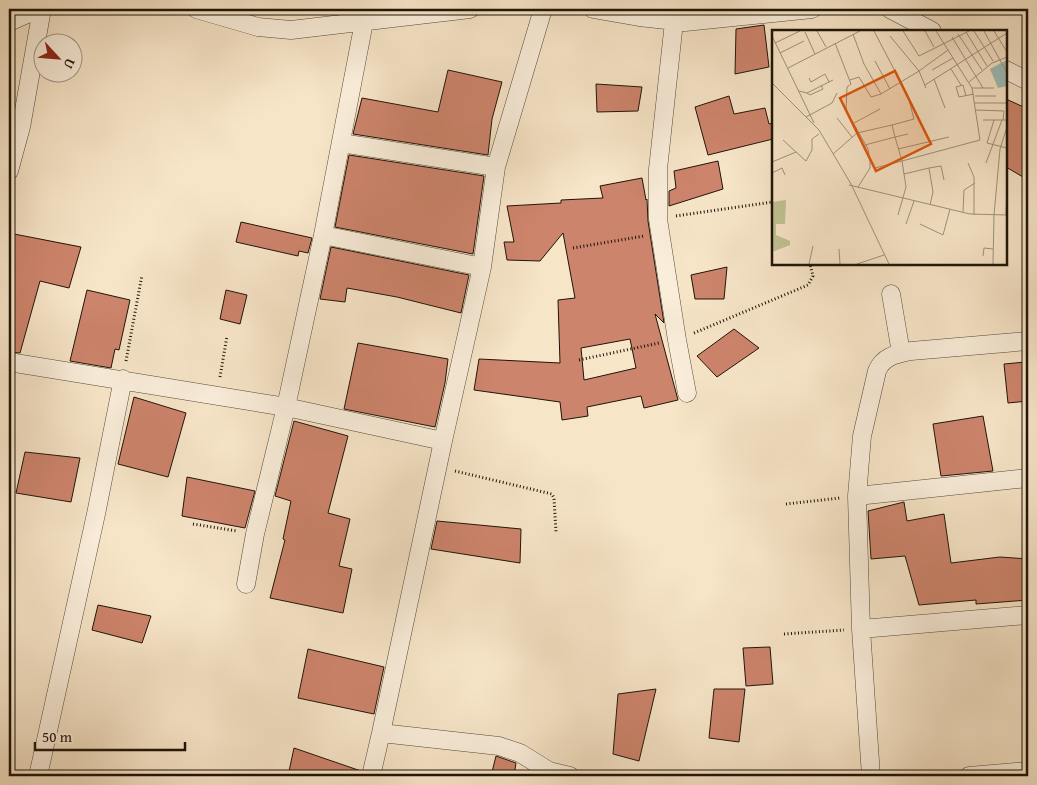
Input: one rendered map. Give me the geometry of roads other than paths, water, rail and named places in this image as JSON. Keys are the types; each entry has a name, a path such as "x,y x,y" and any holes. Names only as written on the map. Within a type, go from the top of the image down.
{"street":[{"path":"9,22 38,9"},
{"path":"9,171 21,127 42,9"},
{"path":"196,9 258,28 275,30 291,30 470,9"},
{"path":"371,776 482,267 496,166 542,9"},
{"path":"593,9 674,22 812,9"},
{"path":"890,9 930,30"},
{"path":"246,584 254,534 286,407 323,235 364,22"},
{"path":"674,22 658,169 658,226 688,393"},
{"path":"1007,70 1028,81"},
{"path":"341,143 496,166"},
{"path":"323,235 482,267"},
{"path":"891,294 902,353"},
{"path":"871,776 861,629 857,496 862,436 877,371 886,359 902,353 1028,342"},
{"path":"9,362 123,379 286,407 443,441"},
{"path":"38,776 96,514 123,379"},
{"path":"857,496 1028,478"},
{"path":"861,629 1028,615"},
{"path":"381,733 499,746 520,753 549,772 570,776"},
{"path":"969,776 1028,771"}]}
